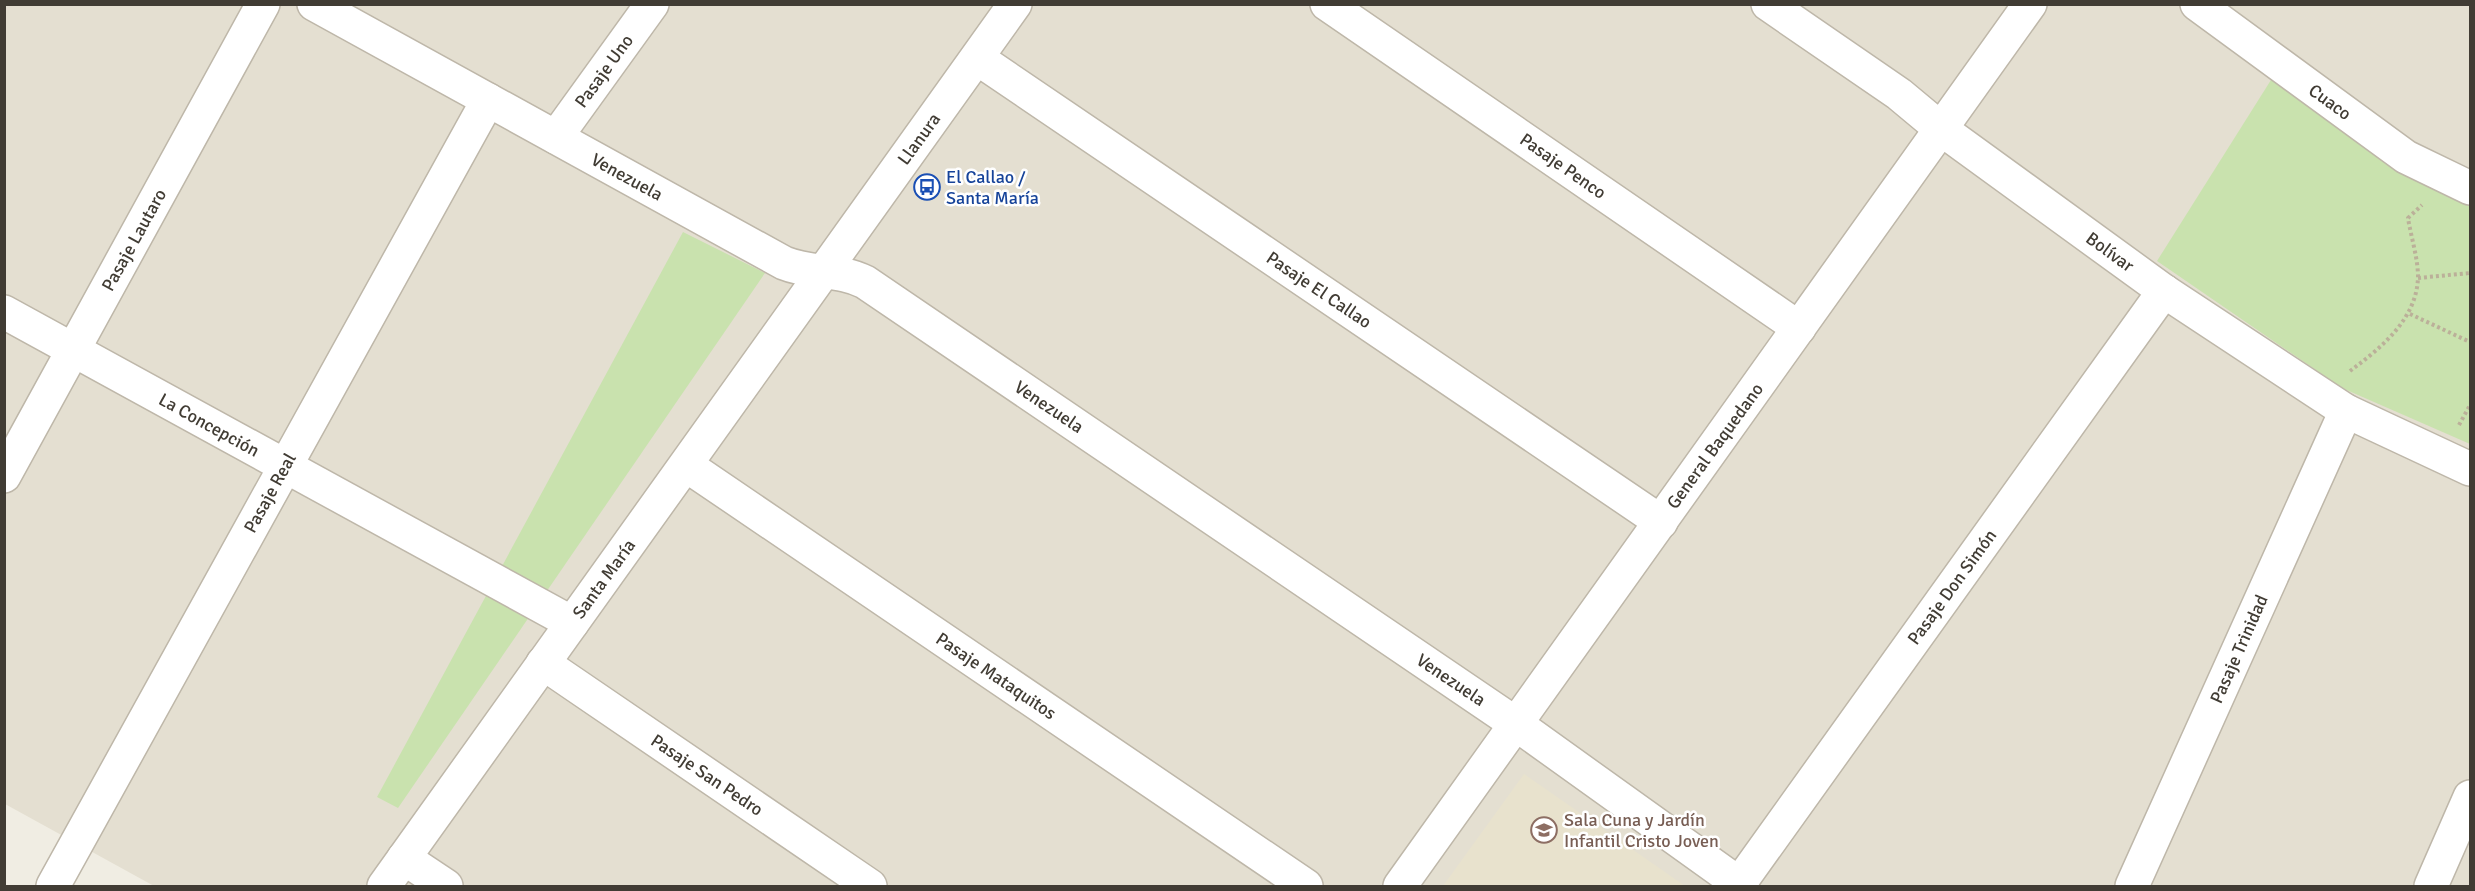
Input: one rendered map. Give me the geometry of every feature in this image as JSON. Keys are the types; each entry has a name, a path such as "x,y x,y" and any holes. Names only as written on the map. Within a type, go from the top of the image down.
{"street":[{"name":"Pasaje Lautaro","path":"4,476 263,4"},
{"name":"Pasaje Uno","path":"556,137 652,4"},
{"name":"Llanura","path":"824,273 1015,4"},
{"name":"Pasaje Penco","path":"1327,4 1798,328"},
{"name":"Bolívar","path":"1768,4 1899,94 1941,129 2164,291 2346,411 2470,469"},
{"name":"General Baquedano","path":"1400,886 2030,4"},
{"name":"Cuaco","path":"2197,4 2406,157 2470,188"},
{"name":"Venezuela","path":"322,6 784,263 811,272 847,274 865,282 1516,724 1741,885"},
{"name":"Pasaje El Callao","path":"977,58 1661,522"},
{"name":"Pasaje Real","path":"52,886 488,100"},
{"name":"Santa María","path":"384,886 824,273"},
{"name":"Pasaje Don Simón","path":"1741,885 2164,291"},
{"name":"La Concepción","path":"4,312 572,623"},
{"name":"Pasaje Trinidad","path":"2132,886 2346,411"},
{"name":"Pasaje Mataquitos","path":"686,465 1306,886"},
{"name":"Pasaje San Pedro","path":"543,663 870,886"},
{"path":"2431,886 2470,797"},
{"path":"404,858 446,886"}],"path":[{"path":"2346,411 2344,376 2376,352 2410,314 2418,278 2408,218"},
{"path":"2418,278 2470,273"},
{"path":"2410,314 2470,342"}],"shaded area":[{"path":"4,5 2470,5 2470,886 154,886 5,804"},
{"name":"Sala Cuna y Jardín Infantil Cristo Joven","path":"1524,774 1685,886 1443,886"}],"green space":[{"path":"2276,72 2470,196 2470,444 2342,388 2157,261"},
{"path":"683,232 765,273 398,808 377,797"}],"place":[{"name":"El Callao / Santa María","path":"927,187"},
{"name":"Sala Cuna y Jardín Infantil Cristo Joven","path":"1544,830"}]}
